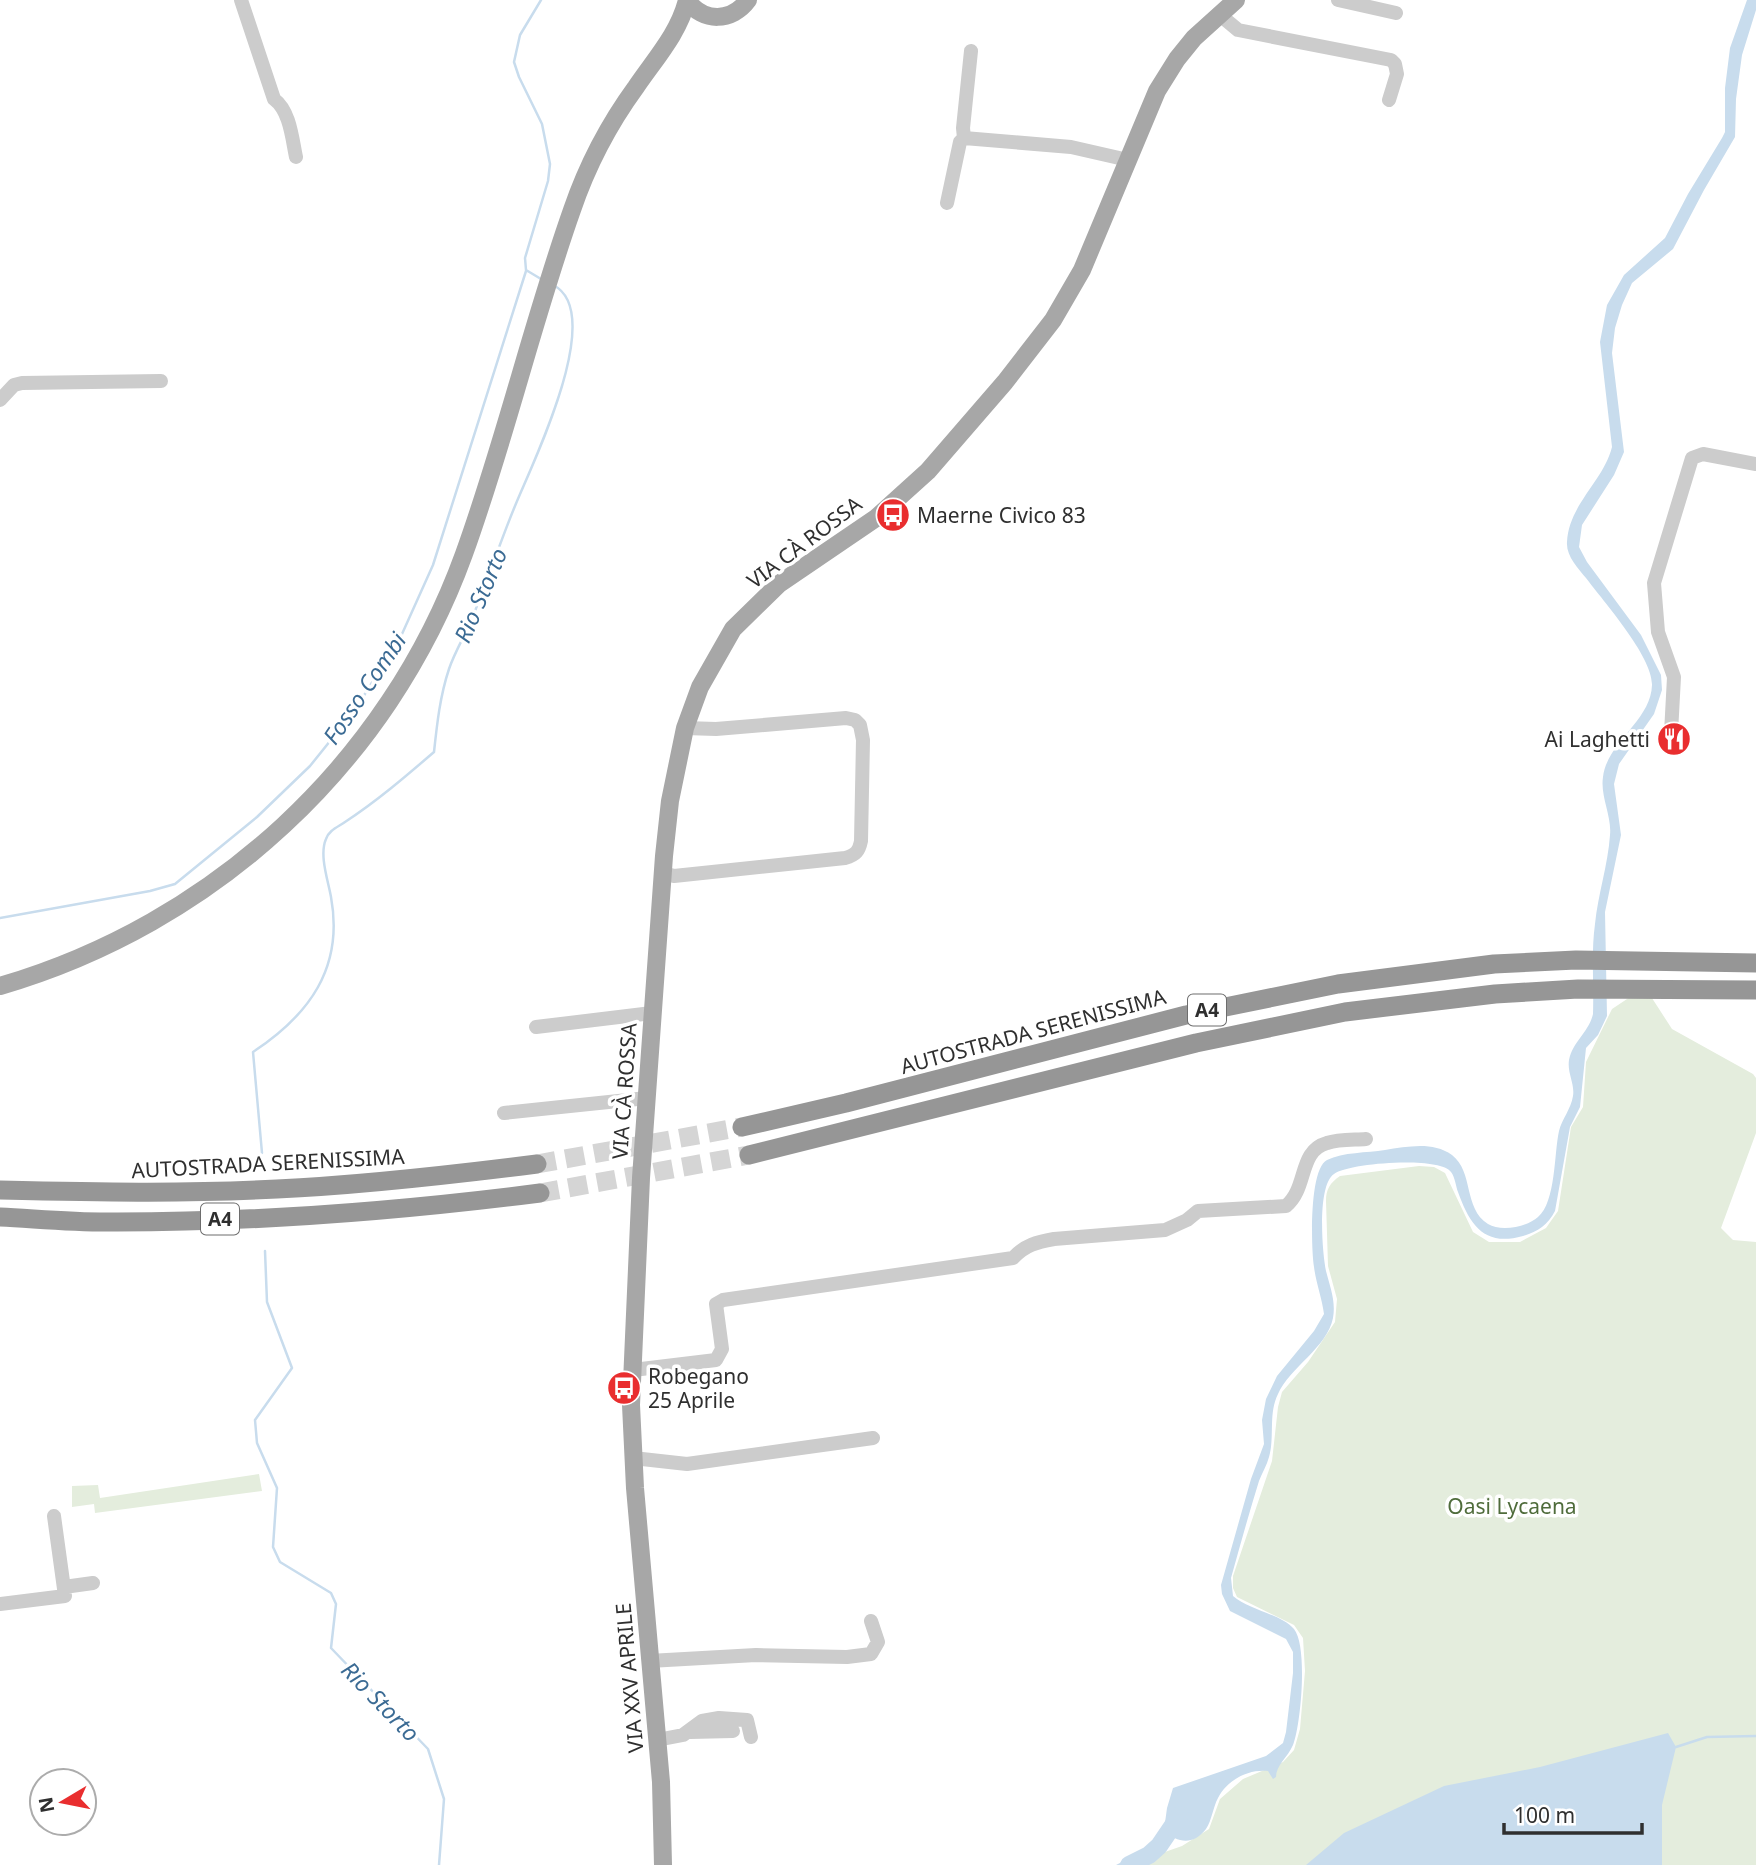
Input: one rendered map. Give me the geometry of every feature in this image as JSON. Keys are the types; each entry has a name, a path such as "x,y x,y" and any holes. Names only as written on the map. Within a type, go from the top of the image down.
{"highway":[{"name":"AUTOSTRADA SERENISSIMA","path":"742,1127 846,1103 1149,1024 1263,998 1415,973 1494,964 1576,960 1756,963"},
{"name":"A4","path":"749,1155 1269,1026 1420,1002 1495,994 1578,989 1756,990"},
{"name":"AUTOSTRADA SERENISSIMA","path":"0,1190 187,1192 276,1189 362,1184 537,1164"},
{"name":"A4","path":"0,1217 115,1222 279,1218 414,1208 540,1192"}],"main road":[{"path":"687,0 697,11 711,17"},
{"path":"0,986 60,967 102,949 156,921 199,894 243,862 291,821 346,762 374,726 430,633 473,528 581,186 596,153 635,88 683,16 687,0"},
{"path":"661,52 702,19 735,13 748,0"},
{"name":"VIA CÀ ROSSA","path":"635,1488 633,1370 638,1234 663,873 670,801 684,728 700,687 733,629 779,584 876,518 901,497 928,471 1054,320 1073,289 1157,91 1177,59 1236,0"},
{"name":"VIA XXV APRILE","path":"635,1488 661,1782 663,1865"}],"street":[{"path":"241,0 274,99 282,105 285,113 296,157"},
{"path":"1338,0 1396,13"},
{"path":"1220,15 1238,30 1391,60 1395,64 1396,74 1389,100"},
{"path":"947,203 960,142 964,138 971,51"},
{"path":"964,138 1071,147 1128,160"},
{"path":"0,400 14,385 22,383 161,381"},
{"path":"1671,733 1674,677 1658,632 1654,583 1692,458 1703,454 1756,464"},
{"path":"663,873 674,876 845,858 854,856 861,841 863,740 860,725 855,720 846,718 716,729 684,728"},
{"path":"536,1027 652,1013"},
{"path":"504,1113 647,1098"},
{"path":"633,1370 716,1360 722,1349 716,1304 723,1300 1013,1258 1020,1250 1035,1242 1166,1230 1187,1220 1198,1211 1286,1206 1300,1189 1307,1158 1315,1149 1325,1143 1366,1139"},
{"path":"633,1458 687,1464 873,1438"},
{"path":"0,1604 65,1596 54,1516"},
{"path":"64,1587 93,1583"},
{"path":"649,1661 756,1655 847,1657 871,1654 878,1642 871,1621"},
{"path":"690,1732 692,1726 702,1721 719,1718 747,1720 751,1737"},
{"path":"657,1741 690,1732 733,1731"}],"green space":[{"name":"Oasi Lycaena","path":"1633,995 1650,995 1672,1029 1756,1078 1756,1133 1721,1228 1733,1240 1756,1242 1756,1865 1142,1865 1162,1853 1182,1846 1209,1829 1220,1799 1243,1779 1283,1762 1294,1750 1300,1729 1305,1671 1303,1638 1294,1625 1237,1597 1233,1588 1233,1576 1272,1461 1282,1392 1308,1362 1335,1322 1337,1299 1328,1266 1326,1201 1329,1187 1340,1176 1419,1166 1434,1167 1445,1173 1473,1232 1489,1242 1520,1242 1546,1228 1558,1211 1571,1127 1583,1107 1586,1062 1612,1009"},
{"path":"259,1474 262,1491 95,1513 94,1504 72,1507 72,1486 98,1485 100,1498"}],"water":[{"path":"1747,0 1756,0 1756,10 1742,55 1736,99 1735,137 1673,249 1632,283 1622,305 1615,328 1612,353 1624,452 1614,475 1582,525 1579,547 1641,635 1661,675 1662,690 1654,714 1619,764 1614,784 1621,835 1605,912 1607,1016 1598,1035 1586,1048 1580,1107 1570,1127 1555,1211 1542,1227 1533,1232 1510,1239 1498,1238 1488,1236 1474,1223 1463,1204 1451,1172 1443,1167 1413,1163 1374,1164 1343,1170 1334,1174 1329,1181 1323,1205 1322,1235 1333,1300 1333,1318 1324,1339 1291,1375 1278,1394 1272,1417 1269,1457 1259,1481 1231,1578 1233,1596 1288,1624 1298,1638 1302,1686 1296,1735 1276,1777 1273,1779 1268,1771 1260,1771 1239,1777 1227,1786 1218,1798 1206,1829 1196,1838 1180,1840 1164,1830 1173,1788 1266,1756 1283,1743 1286,1732 1293,1652 1286,1639 1230,1611 1221,1585 1251,1479 1264,1444 1262,1420 1266,1399 1277,1376 1314,1331 1324,1314 1312,1244 1314,1193 1321,1166 1327,1160 1340,1155 1428,1146 1452,1155 1459,1162 1475,1209 1488,1224 1507,1228 1527,1223 1538,1217 1548,1200 1559,1131 1573,1096 1569,1060 1593,1014 1596,913 1610,835 1603,777 1612,753 1644,710 1652,685 1645,660 1636,645 1570,557 1567,547 1569,528 1580,504 1608,460 1612,447 1600,342 1607,305 1624,275 1665,238 1725,132 1725,88 1730,48"},
{"path":"1668,1733 1676,1747 1662,1805 1662,1865 1306,1865 1344,1833 1444,1786 1540,1767"},
{"path":"1155,1845 1162,1849 1141,1865 1116,1865"}],"waterway":[{"name":"Rio Storto","path":"541,0 520,35 514,62 542,124 550,164 548,181 525,258 526,270 541,279"},
{"name":"Fosso Combi","path":"0,918 150,891 175,884 257,817 310,766 355,710 402,634 433,565 526,271"},
{"name":"Rio Storto","path":"262,1153 253,1052 273,1038 306,1005 327,967 334,923 324,860 327,836 434,752 441,700 449,669 470,623 561,391 573,325 568,301 553,285"},
{"name":"Rio Storto","path":"265,1251 267,1302 292,1368 255,1420 257,1443 277,1488 273,1547 280,1562 331,1593 336,1604 331,1648 428,1749 444,1799 439,1865"},
{"path":"1676,1747 1707,1737 1756,1736"},
{"path":"1129,1865 1149,1855 1159,1846 1180,1815"}],"tunnel":[{"path":"537,1164 742,1127"},
{"path":"540,1193 749,1155"}],"place":[{"name":"Maerne Civico 83","path":"893,515"},
{"name":"Ai Laghetti","path":"1674,739"},
{"name":"Robegano 25 Aprile","path":"624,1388"}]}
